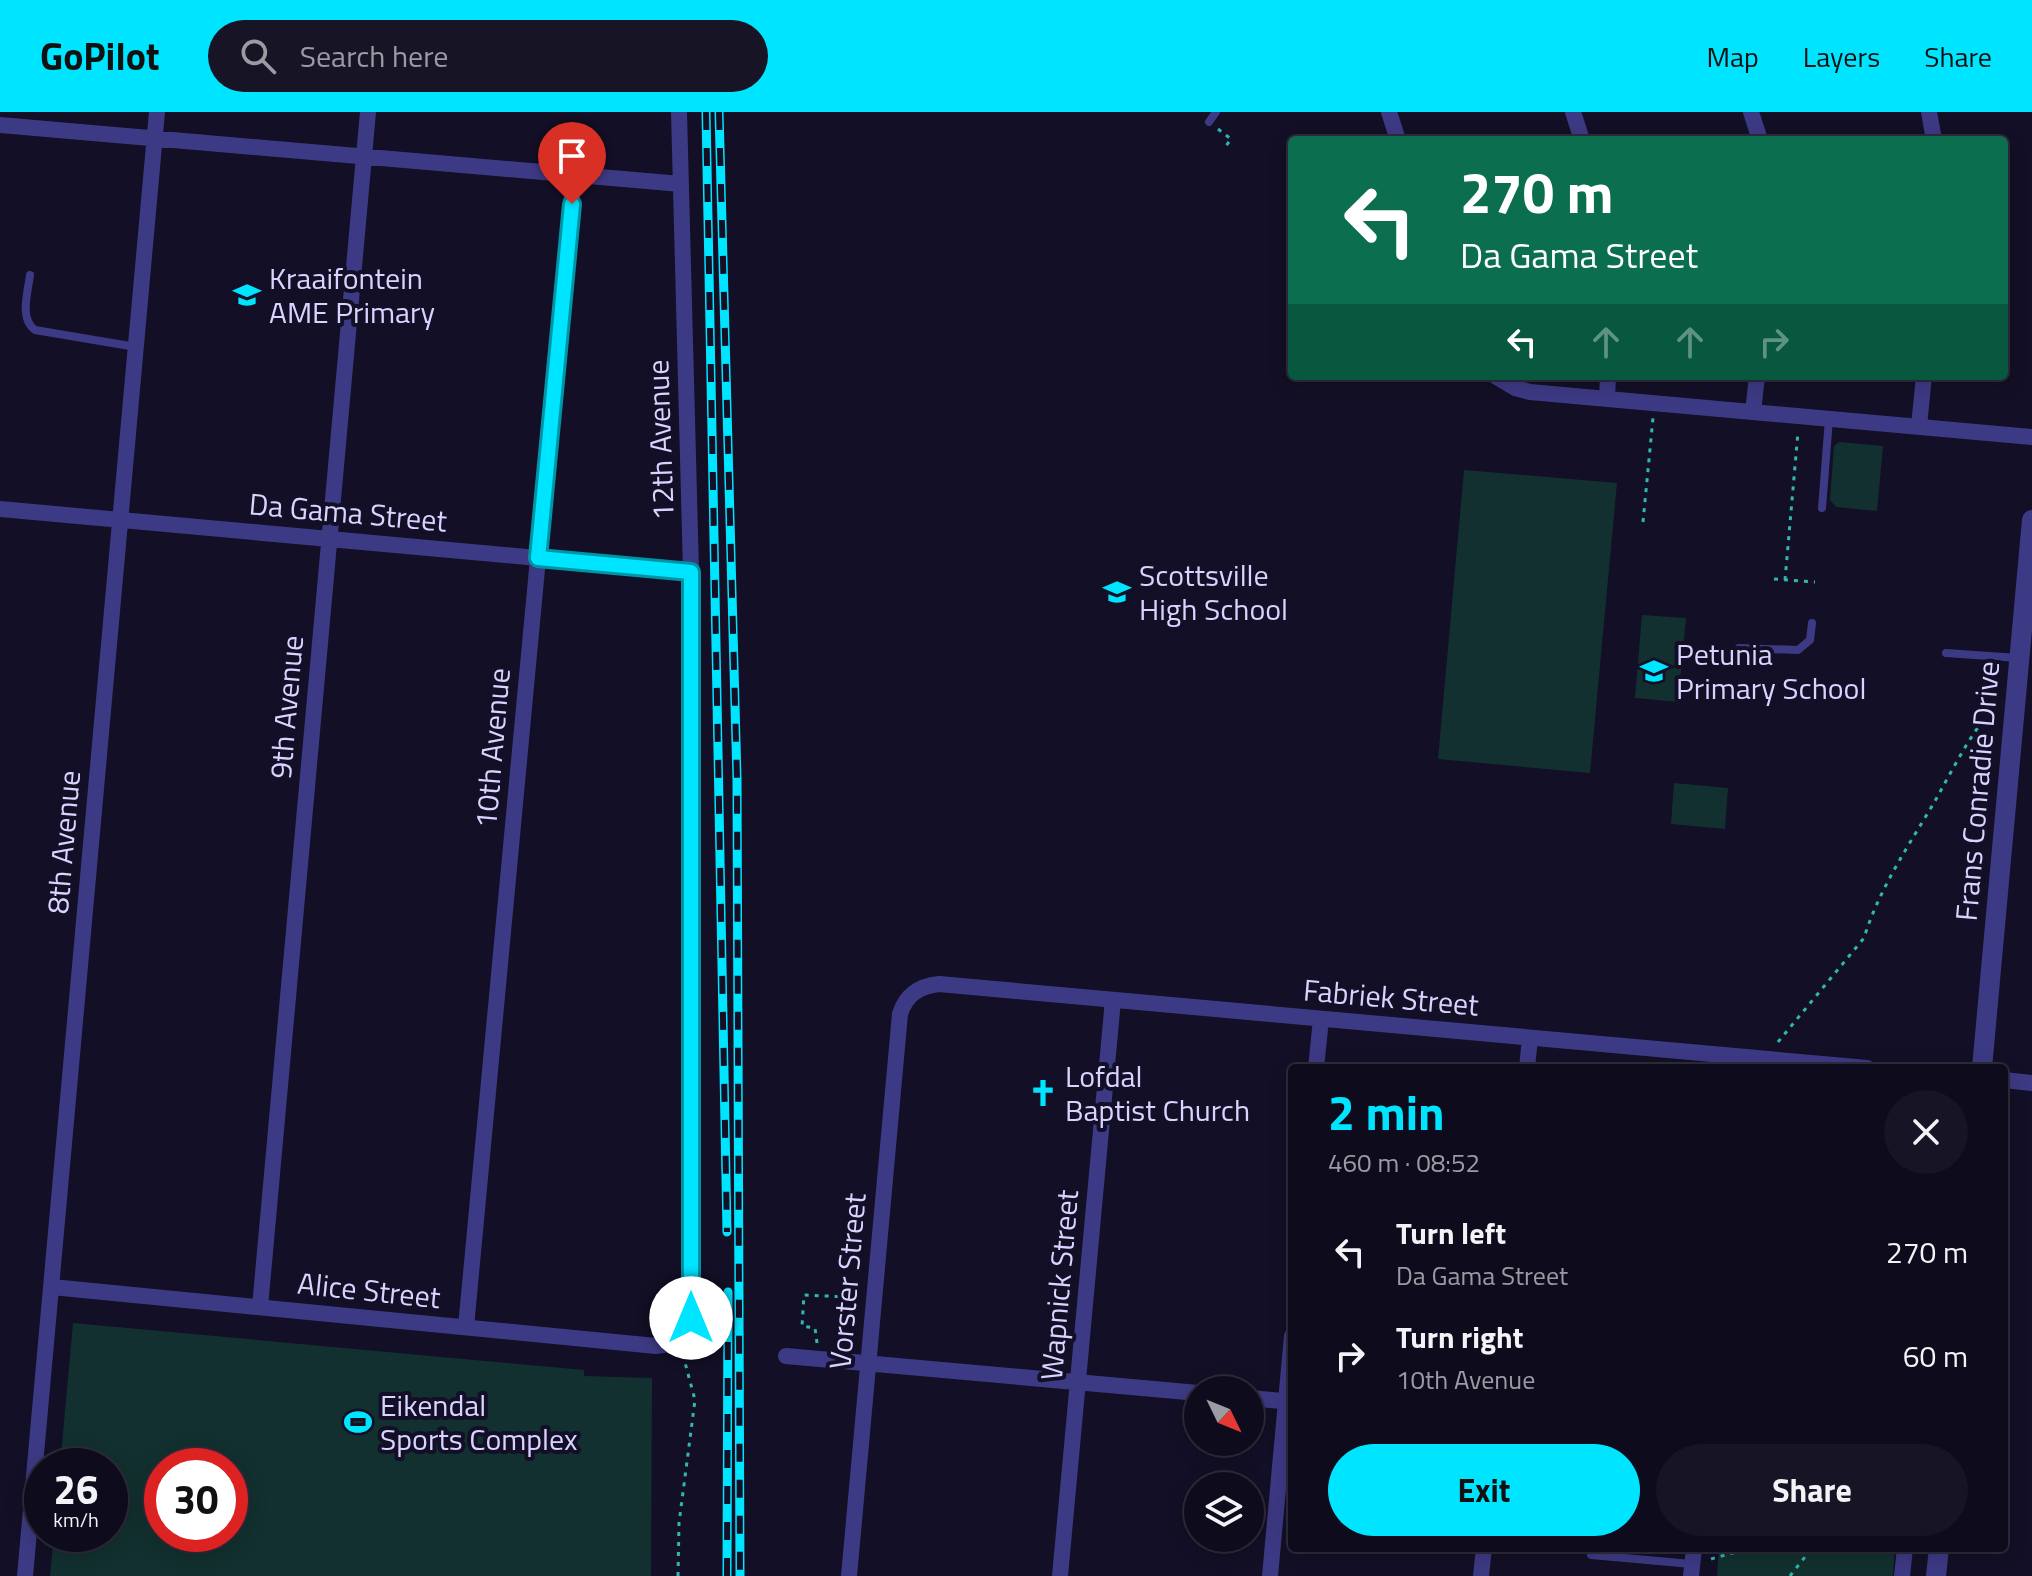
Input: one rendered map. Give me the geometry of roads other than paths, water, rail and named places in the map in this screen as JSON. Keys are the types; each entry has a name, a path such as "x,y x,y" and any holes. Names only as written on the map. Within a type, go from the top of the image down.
{"street":[{"name":"8th Avenue","path":"25,1576 157,112"},
{"name":"9th Avenue","path":"260,1307 368,112"},
{"name":"12th Avenue","path":"679,112 691,572 691,1318 679,1339"},
{"path":"1389,112 1397,136"},
{"path":"1573,112 1581,136"},
{"path":"1751,112 1759,136"},
{"path":"1929,112 1933,136"},
{"path":"0,125 681,184"},
{"name":"10th Avenue","path":"466,1327 574,174"},
{"path":"1502,380 1530,392 2032,437"},
{"path":"1607,398 1608,380"},
{"path":"1753,412 1757,380"},
{"path":"1919,426 1924,380"},
{"name":"Da Gama Street","path":"0,509 691,572"},
{"name":"Frans Conradie Drive","path":"1982,1064 2032,520"},
{"name":"Fabriek Street","path":"912,994 939,984 1530,1038 1738,1062 1765,1059 1822,1064"},
{"name":"Vorster Street","path":"849,1576 900,1014 912,994"},
{"name":"Wapnick Street","path":"1060,1576 1113,1000"},
{"path":"1316,1064 1321,1019"},
{"path":"1527,1064 1530,1038"},
{"path":"2008,1080 2032,1083"},
{"name":"Alice Street","path":"52,1287 656,1346 679,1339"},
{"path":"786,1356 1184,1392"},
{"path":"1264,1399 1288,1402"},
{"path":"1270,1576 1288,1411"},
{"path":"1481,1576 1484,1552"},
{"path":"1902,1576 1905,1552"},
{"path":"1936,1576 1939,1552"}],"lane":[{"path":"1209,122 1216,112"},
{"path":"30,275 26,319 30,327 136,347"},
{"path":"1822,508 1829,418"},
{"path":"1739,648 1798,650 1810,640 1812,623"},
{"path":"1946,653 2019,658"},
{"path":"1591,1555 1692,1563"}],"railway":[{"path":"706,112 727,1232"},
{"path":"719,112 737,779 740,1576"},
{"path":"727,1576 728,1292"}],"place":[{"name":"Kraaifontein AME Primary","path":"247,295"},
{"name":"Scottsville High School","path":"1117,592"},
{"name":"Petunia Primary School","path":"1654,671"},
{"name":"Lofdal Baptist Church","path":"1043,1093"},
{"name":"Eikendal Sports Complex","path":"358,1422"}]}
